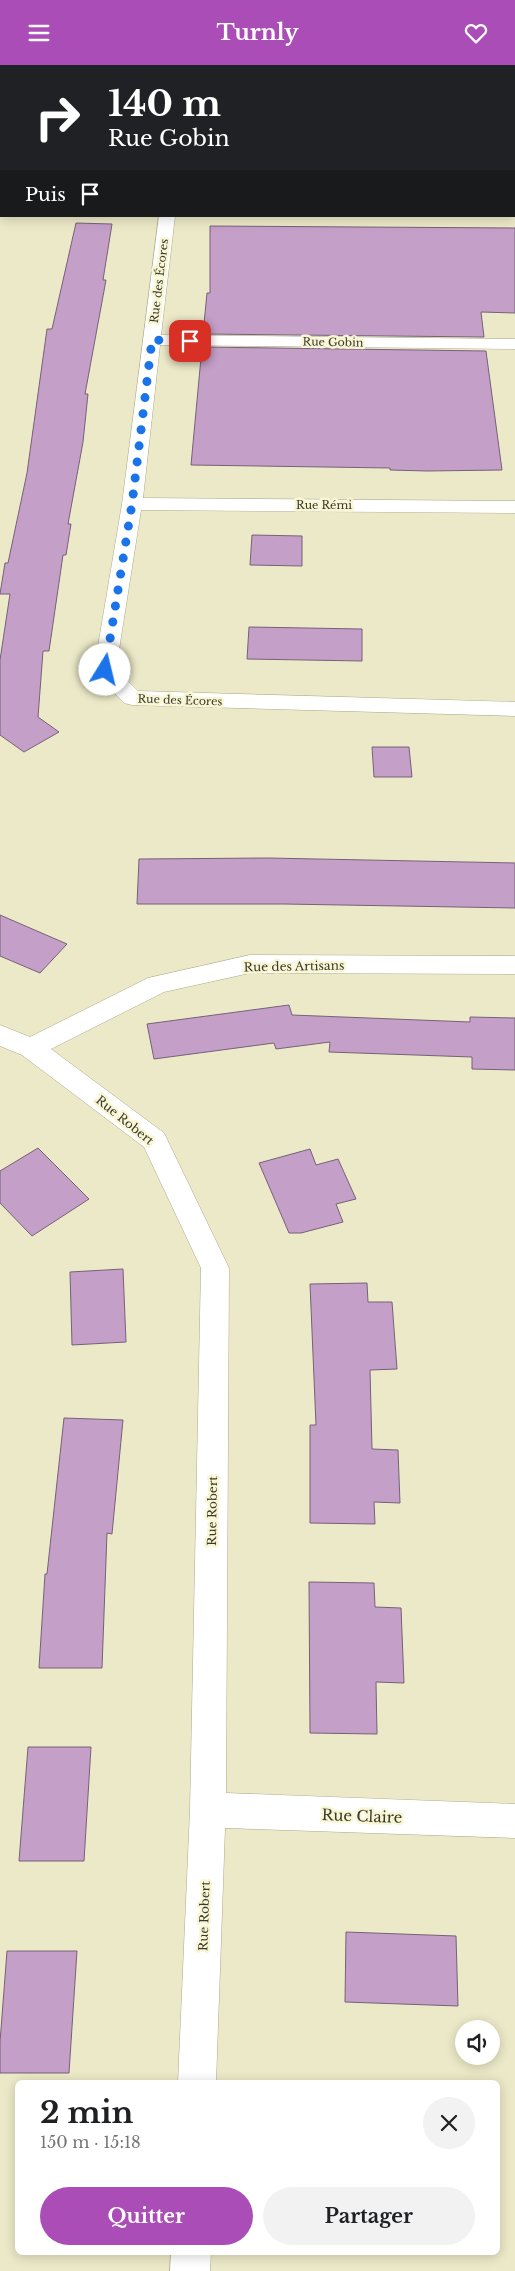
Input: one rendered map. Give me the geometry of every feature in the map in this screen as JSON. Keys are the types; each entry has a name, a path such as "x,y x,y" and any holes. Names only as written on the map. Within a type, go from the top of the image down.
{"street":[{"name":"Rue des Écores","path":"167,217 132,504 105,670 132,698 515,709"},
{"name":"Rue Gobin","path":"152,340 515,344"},
{"name":"Rue Rémi","path":"132,504 515,507"},
{"name":"Rue des Artisans","path":"30,1048 156,984 250,964 515,965"},
{"name":"Rue Robert","path":"0,1035 30,1048 154,1140 214,1268 208,1811 197,2080"},
{"name":"Rue Claire","path":"208,1811 515,1821"},
{"path":"190,2255 190,2271"}],"building":[{"path":"76,223 112,224 103,280 106,280 85,394 88,394 83,442 68,524 71,524 66,555 63,555 49,651 43,651 38,717 59,732 24,752 0,735 0,660 10,594 0,594 5,563 8,563 27,473 47,329 52,329"},
{"path":"210,226 515,228 515,313 481,312 484,337 203,334 207,293 210,293"},
{"path":"202,347 486,351 502,470 427,471 390,470 390,468 191,465"},
{"path":"252,535 302,536 302,566 250,565"},
{"path":"249,627 362,629 362,661 247,659"},
{"path":"372,747 409,747 412,777 374,777"},
{"path":"268,858 515,863 515,908 284,904 137,904 139,859"},
{"path":"0,915 67,944 40,973 0,956"},
{"path":"289,1005 292,1015 470,1022 470,1017 515,1018 515,1070 472,1069 472,1057 329,1052 330,1042 276,1049 274,1043 154,1059 147,1024"},
{"path":"38,1148 89,1199 32,1236 0,1203 0,1171"},
{"path":"310,1149 316,1165 338,1159 356,1199 336,1204 343,1222 301,1233 289,1233 259,1163"},
{"path":"123,1269 126,1342 72,1345 70,1272"},
{"path":"367,1283 368,1302 392,1302 397,1369 370,1370 372,1449 398,1450 400,1503 374,1502 375,1524 310,1523 310,1425 316,1425 310,1284"},
{"path":"64,1418 123,1420 112,1534 107,1533 102,1668 39,1668 45,1574 47,1574"},
{"path":"309,1582 374,1583 375,1607 401,1608 404,1683 376,1682 377,1734 310,1733"},
{"path":"28,1747 91,1747 84,1861 19,1861"},
{"path":"346,1932 456,1936 458,2006 345,2002"},
{"path":"7,1951 77,1951 69,2073 0,2073 0,2042"}],"route":[{"path":"105,670 132,504 152,340 190,341"}]}
